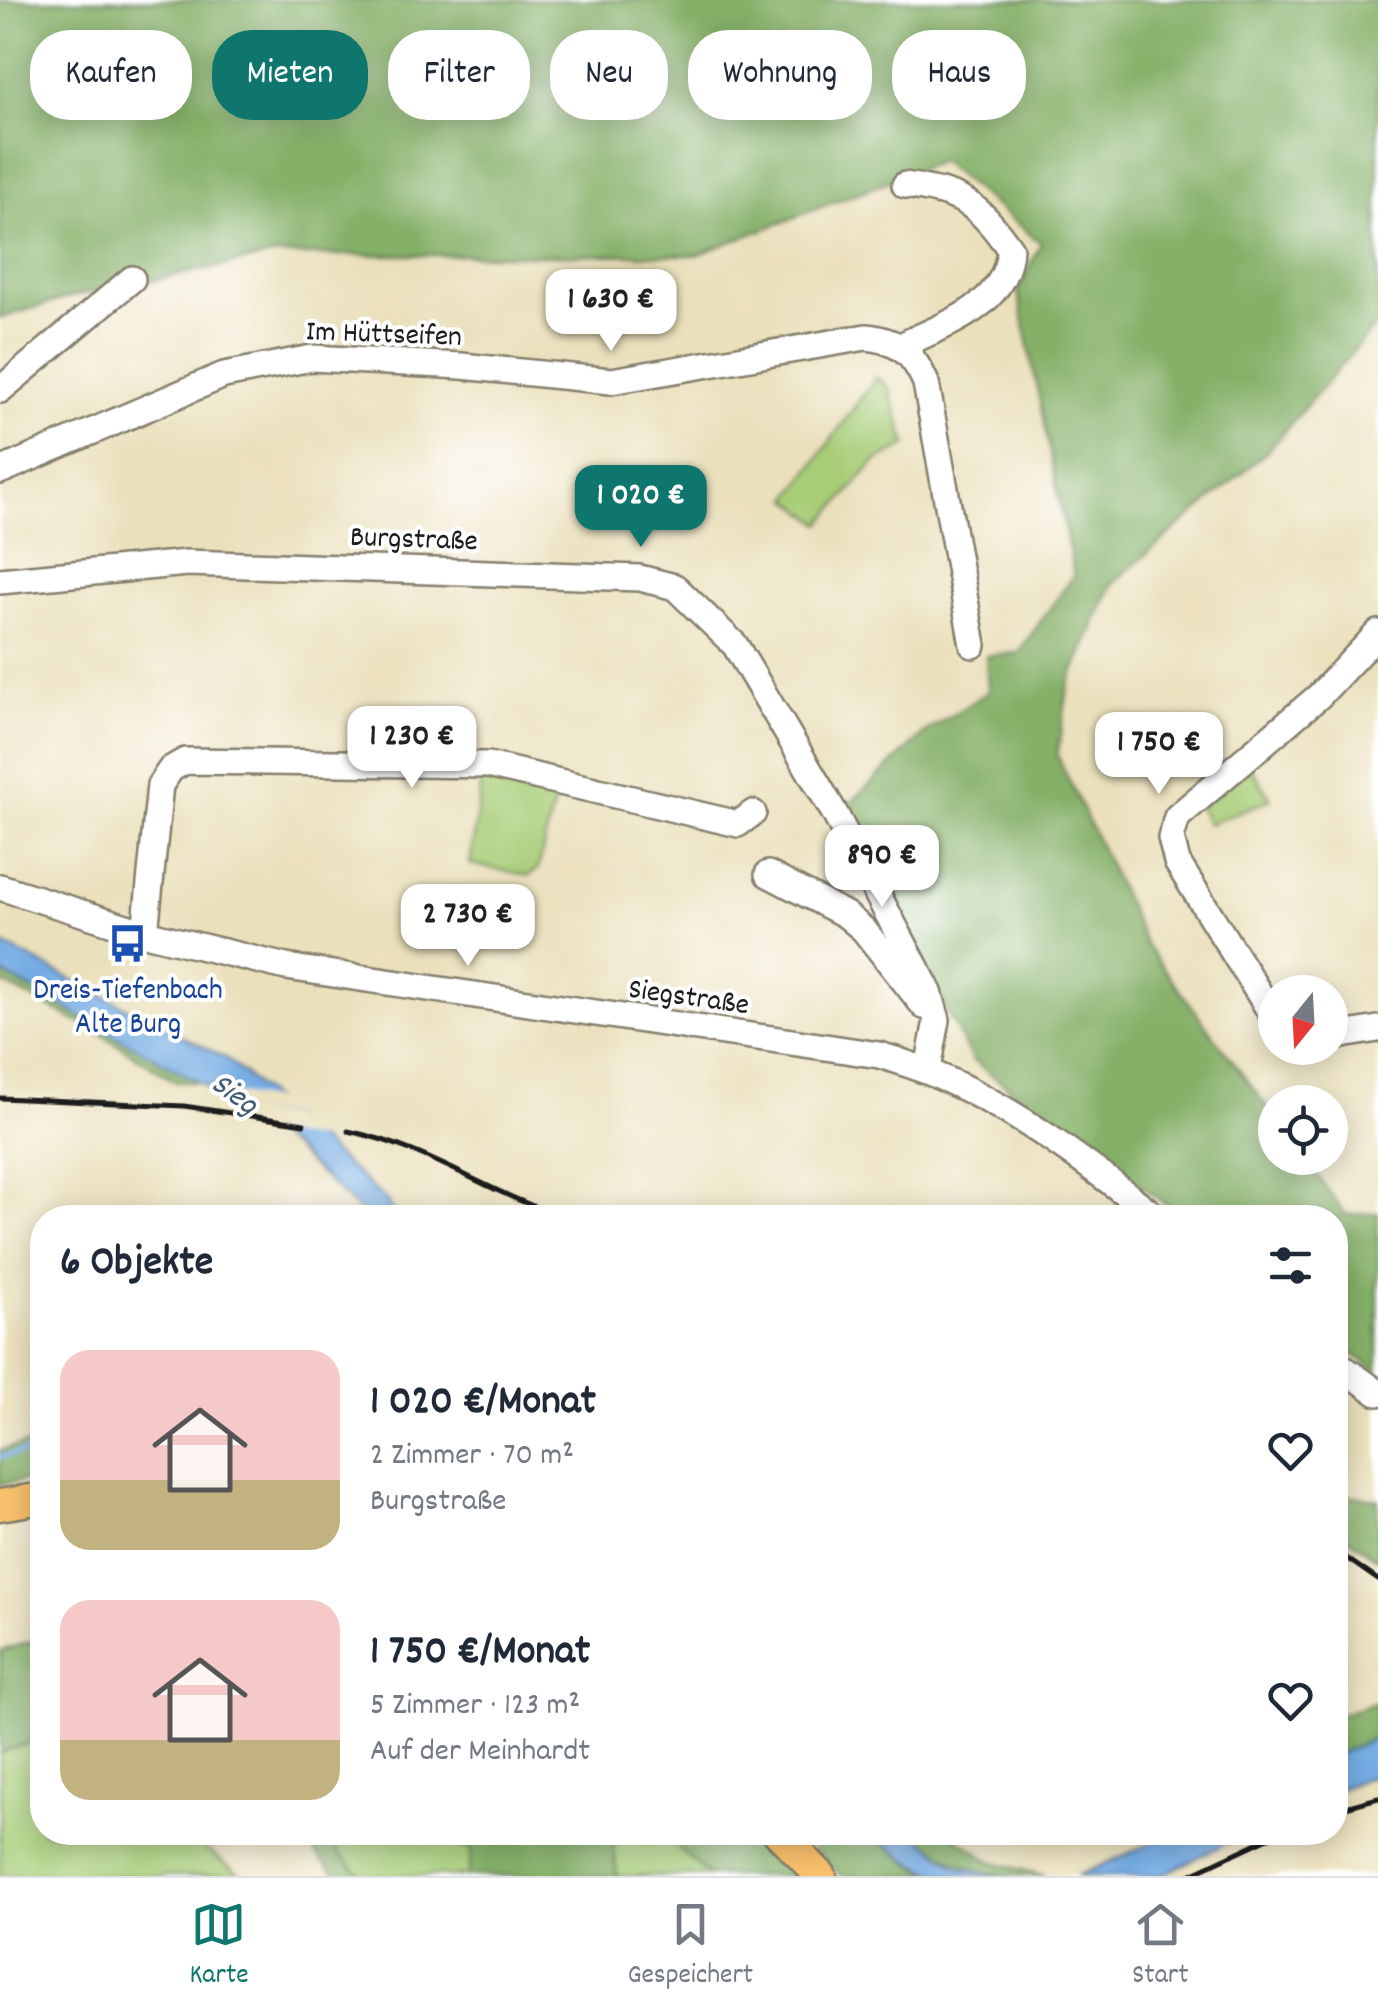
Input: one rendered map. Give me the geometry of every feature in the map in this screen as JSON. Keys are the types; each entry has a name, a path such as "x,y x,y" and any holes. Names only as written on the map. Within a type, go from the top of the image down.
{"main road":[{"path":"0,1505 30,1500"},
{"path":"791,1845 821,1876"}],"street":[{"path":"905,186 955,193 984,213 1010,249 1001,286 982,304 901,346 918,364 926,383 973,644"},
{"path":"0,390 132,279"},
{"name":"Im Hüttseifen","path":"0,470 224,376 312,358 461,366 611,382 866,338 901,346"},
{"name":"Burgstraße","path":"0,580 187,562 640,578 675,586 736,645 834,812 929,992 937,1020"},
{"path":"1258,993 1177,862 1170,838 1178,817 1202,792 1320,696 1378,633"},
{"path":"146,934 160,784 170,769 185,762 488,765 738,824 753,813"},
{"path":"768,874 846,915 864,930 937,1020 928,1069"},
{"name":"Siegstraße","path":"0,887 146,934 286,967 422,991 879,1055 928,1069 995,1102 1139,1205"},
{"path":"1348,1036 1378,1028"},
{"path":"1348,1371 1378,1393"}],"green space":[{"path":"0,0 1378,0 1378,323 1265,453 1112,584 1069,683 1057,755 1146,945 1258,1095 1258,1175 1317,1175 1339,1205 1167,1205 972,1060 843,810 927,731 988,692 986,656 1018,653 1074,575 1018,292 1041,243 940,161 697,255 276,255 74,296 0,318"},
{"path":"876,377 889,388 907,445 876,461 821,524 789,499"},
{"path":"1250,766 1271,799 1208,824 1199,807"},
{"path":"482,777 557,790 538,869 528,876 470,864"},
{"path":"0,972 199,1082 176,1082 99,1033 0,982"},
{"path":"1378,1213 1378,1372 1348,1350 1348,1215"},
{"path":"30,1444 30,1479 0,1485 0,1450"},
{"path":"1348,1496 1378,1499 1378,1559 1348,1538"},
{"path":"30,1642 30,1742 0,1753 0,1651"},
{"path":"1378,1702 1378,1737 1348,1750 1348,1712"},
{"path":"30,1742 30,1845 200,1845 242,1876 0,1876 0,1753"},
{"path":"308,1845 332,1845 362,1876 338,1876"},
{"path":"332,1845 458,1845 473,1849 468,1876 362,1876"},
{"path":"458,1845 613,1845 617,1876 468,1876 472,1849"},
{"path":"613,1845 675,1845 709,1876 617,1876"},
{"path":"675,1845 766,1845 796,1876 709,1876"},
{"path":"811,1845 886,1845 933,1876 841,1876"},
{"path":"967,1845 990,1861 1045,1876 975,1870 931,1846"}],"water":[{"name":"Sieg","path":"0,943 226,1058 389,1205 353,1205 292,1148 199,1082 0,972"},
{"path":"1378,1737 1378,1773 1348,1786 1348,1750"},
{"path":"888,1845 930,1845 958,1867 999,1876 943,1874 905,1858"},
{"path":"1147,1845 1223,1845 1160,1876 1077,1876"}],"pier":[{"path":"213,1090 282,1101 298,1116 251,1110 300,1118 320,1140 258,1130 212,1097"}],"waterway":[{"path":"0,1457 30,1451"}],"railway":[{"path":"0,1098 184,1106 304,1124"},
{"path":"348,1131 406,1148 531,1205"},
{"path":"1348,1559 1378,1580"},
{"path":"1348,1806 1378,1798"},
{"path":"1187,1876 1253,1845"}],"place":[{"name":"Dreis-Tiefenbach Alte Burg","path":"128,944"}]}
